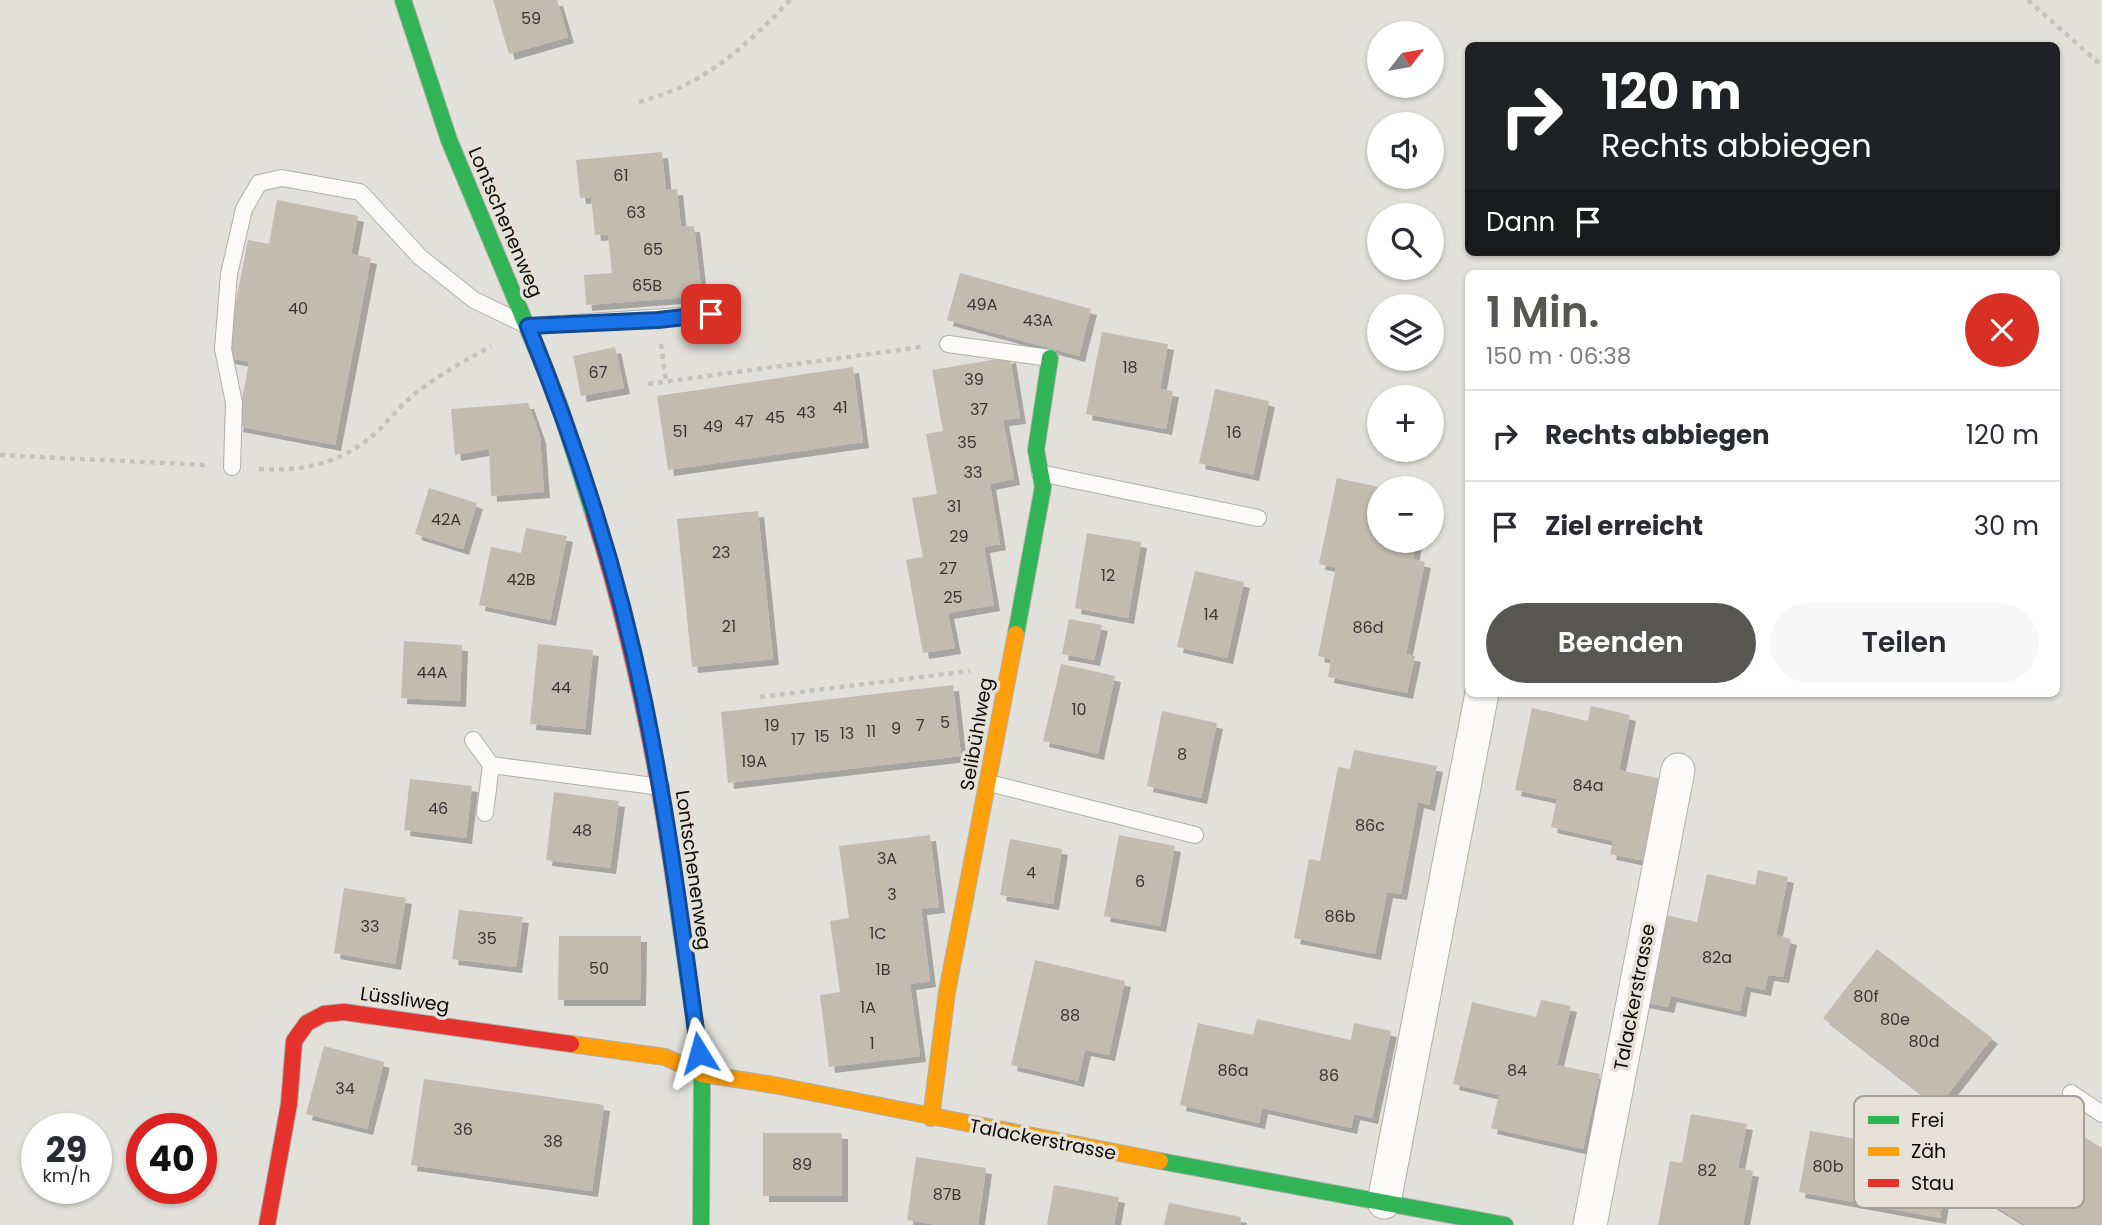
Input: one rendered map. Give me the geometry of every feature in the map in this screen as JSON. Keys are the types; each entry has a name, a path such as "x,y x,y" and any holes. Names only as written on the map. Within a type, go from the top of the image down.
{"street":[{"name":"Lontschenenweg","path":"402,0 449,140 558,401 594,512 641,687 661,787 702,1074 701,1225"},
{"name":"Selibühlweg","path":"931,1118 935,1071 952,960 989,783 1043,487 1036,450 1050,358"},
{"path":"1384,1202 1481,697"},
{"name":"Talackerstrasse","path":"1590,1225 1678,769"},
{"name":"Lüssliweg","path":"267,1225 289,1104 294,1041 307,1023 324,1014 344,1012 666,1057 702,1074"},
{"name":"Talackerstrasse","path":"702,1074 774,1085 931,1118 1505,1225"}],"lane":[{"path":"232,467 234,403 223,349 229,274 244,209 259,183 282,178 317,182 360,192 420,257 464,291 528,326 658,320 711,314"},
{"path":"948,344 1050,358"},
{"path":"1041,473 1258,518"},
{"path":"473,740 491,765 485,813"},
{"path":"491,765 661,787"},
{"path":"989,783 1195,835"},
{"path":"2071,1093 2075,1096"},
{"path":"2084,1102 2102,1114"}],"path":[{"path":"639,102 680,90 701,79 746,43 790,0"},
{"path":"2028,0 2102,66"},
{"path":"658,320 666,381"},
{"path":"0,455 297,470 334,460 378,431 409,399 446,372 528,326"},
{"path":"648,384 844,355 948,344"},
{"path":"760,696 1009,667"}],"building":[{"path":"493,0 557,0 568,37 509,54"},
{"path":"662,152 666,190 677,189 681,227 694,226 702,296 586,305 584,275 612,273 608,234 595,235 591,197 580,198 576,160"},
{"path":"277,200 358,216 351,254 371,258 335,445 237,426 249,362 225,357 248,240 269,244"},
{"path":"960,273 1091,309 1079,356 947,320"},
{"path":"1102,332 1168,344 1160,389 1173,391 1166,429 1086,414"},
{"path":"615,347 624,388 581,396 573,356"},
{"path":"1010,357 1020,418 1003,420 1014,479 990,484 1000,544 984,547 994,605 948,613 955,648 923,653 906,560 923,557 912,498 937,494 926,434 943,431 932,370"},
{"path":"853,367 863,442 668,470 657,396"},
{"path":"1215,389 1269,401 1253,475 1199,463"},
{"path":"528,403 540,437 544,492 491,496 489,449 455,455 451,409"},
{"path":"1337,478 1367,484 1367,553 1414,553 1413,559 1425,562 1406,654 1415,656 1407,693 1328,677 1331,659 1318,656 1336,567 1319,564"},
{"path":"429,488 477,503 463,549 415,534"},
{"path":"758,511 773,659 692,667 677,519"},
{"path":"526,528 567,536 550,620 479,605 491,547 521,553"},
{"path":"1087,533 1141,542 1128,618 1075,608"},
{"path":"1195,571 1244,582 1227,658 1177,647"},
{"path":"1069,619 1102,625 1094,660 1062,654"},
{"path":"404,641 462,645 460,701 401,698"},
{"path":"538,644 593,650 585,729 530,724"},
{"path":"1061,664 1115,676 1098,754 1043,741"},
{"path":"953,685 961,756 728,783 721,712"},
{"path":"1591,706 1630,715 1619,770 1662,779 1645,861 1610,854 1613,841 1551,827 1557,799 1515,790 1532,708 1588,721"},
{"path":"1162,711 1217,723 1201,798 1147,786"},
{"path":"1354,750 1437,766 1429,805 1418,802 1401,894 1387,892 1375,954 1294,938 1309,859 1320,861 1338,767 1350,769"},
{"path":"410,779 472,786 466,838 404,830"},
{"path":"554,792 619,801 610,868 546,860"},
{"path":"930,835 939,907 921,909 930,981 910,984 920,1056 829,1067 820,995 840,992 830,921 849,918 839,846"},
{"path":"1119,835 1175,846 1160,926 1104,916"},
{"path":"1010,839 1062,849 1053,904 1000,895"},
{"path":"1758,870 1788,877 1776,935 1791,939 1783,977 1768,975 1765,990 1745,986 1740,1011 1671,996 1668,1007 1638,1001 1656,913 1697,922 1707,874 1755,885"},
{"path":"344,888 406,898 395,964 334,953"},
{"path":"459,910 523,917 516,967 452,959"},
{"path":"559,936 641,936 640,1000 558,1000"},
{"path":"1877,949 1992,1038 1947,1096 1924,1096 1823,1018"},
{"path":"1035,960 1125,981 1109,1055 1085,1050 1078,1081 1011,1065"},
{"path":"1541,1000 1571,1006 1557,1065 1600,1074 1583,1149 1491,1128 1499,1095 1453,1084 1472,1002 1536,1017"},
{"path":"1257,1019 1351,1040 1354,1023 1391,1031 1372,1118 1354,1114 1351,1128 1262,1108 1259,1123 1180,1105 1198,1023 1253,1035"},
{"path":"324,1046 384,1062 367,1129 306,1114"},
{"path":"424,1079 604,1105 592,1191 411,1165"},
{"path":"1691,1114 1747,1124 1738,1168 1753,1171 1743,1225 1658,1225 1670,1161 1682,1163"},
{"path":"1810,1131 1854,1138 1854,1202 1799,1192"},
{"path":"763,1133 842,1133 842,1196 763,1196"},
{"path":"2084,1137 2102,1148 2102,1225 2026,1225 1998,1208 2084,1208"},
{"path":"916,1157 986,1168 978,1225 937,1225 907,1220"},
{"path":"1054,1185 1119,1197 1114,1225 1047,1225"},
{"path":"1169,1203 1241,1217 1240,1225 1164,1225"},
{"path":"1886,1208 1942,1208 1940,1218"}],"traffic: fast":[{"path":"403,0 449,140 558,401 594,516"},
{"path":"1016,634 1043,487 1036,450 1050,358"},
{"path":"676,894 702,1074 701,1225"},
{"path":"1160,1161 1505,1225"}],"traffic: slow":[{"path":"931,1118 947,992 1016,634"},
{"path":"571,1044 665,1057 702,1074 774,1085 1160,1161"}],"traffic: jam":[{"path":"594,516 621,609 643,703 676,894"},
{"path":"267,1225 289,1104 294,1041 307,1023 324,1014 344,1012 571,1044"}],"route":[{"path":"699,1053 661,787 644,699 621,603 591,499 558,401 528,326 658,320 711,314"}]}
